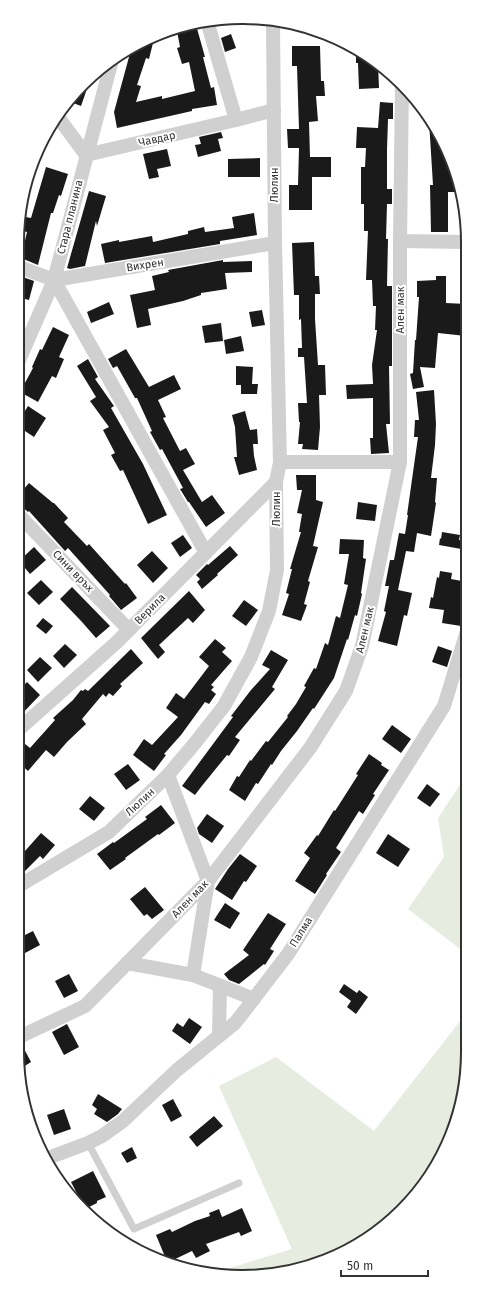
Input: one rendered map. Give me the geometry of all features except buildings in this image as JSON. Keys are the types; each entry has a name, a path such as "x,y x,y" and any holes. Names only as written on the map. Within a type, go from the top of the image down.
{"street":[{"name":"Люлин","path":"24,883 109,832 168,775 224,706 251,657 269,611 277,570 276,482 280,462 275,243 273,26"},
{"path":"209,27 236,120"},
{"name":"Стара планина","path":"24,349 54,280 110,68"},
{"name":"Ален мак","path":"24,1035 85,1006 208,881 310,748 346,691 362,646 400,462 402,93"},
{"name":"Чавдар","path":"86,155 274,110"},
{"path":"61,121 86,155"},
{"path":"400,241 461,242"},
{"name":"Вихрен","path":"54,280 275,243"},
{"path":"24,269 54,280 206,553"},
{"path":"280,462 400,462"},
{"name":"Верила","path":"24,725 129,630 276,482"},
{"name":"Сини връх","path":"24,520 129,630"},
{"name":"Палма","path":"51,1157 88,1143 102,1136 123,1121 176,1070 235,1023 288,954 444,706 461,651"},
{"path":"168,775 208,881 193,975"},
{"path":"127,963 193,975 254,999"},
{"path":"218,1036 220,986"}],"lane":[{"path":"88,1143 134,1228 239,1183"}],"shaded area":[{"path":"461,783 461,950 408,909 444,857 438,818"},
{"path":"461,1020 461,1066 454,1108 432,1161 407,1196 376,1225 352,1241 326,1253 299,1263 285,1266 257,1270 225,1270 292,1249 219,1086 276,1057 374,1131"}]}
